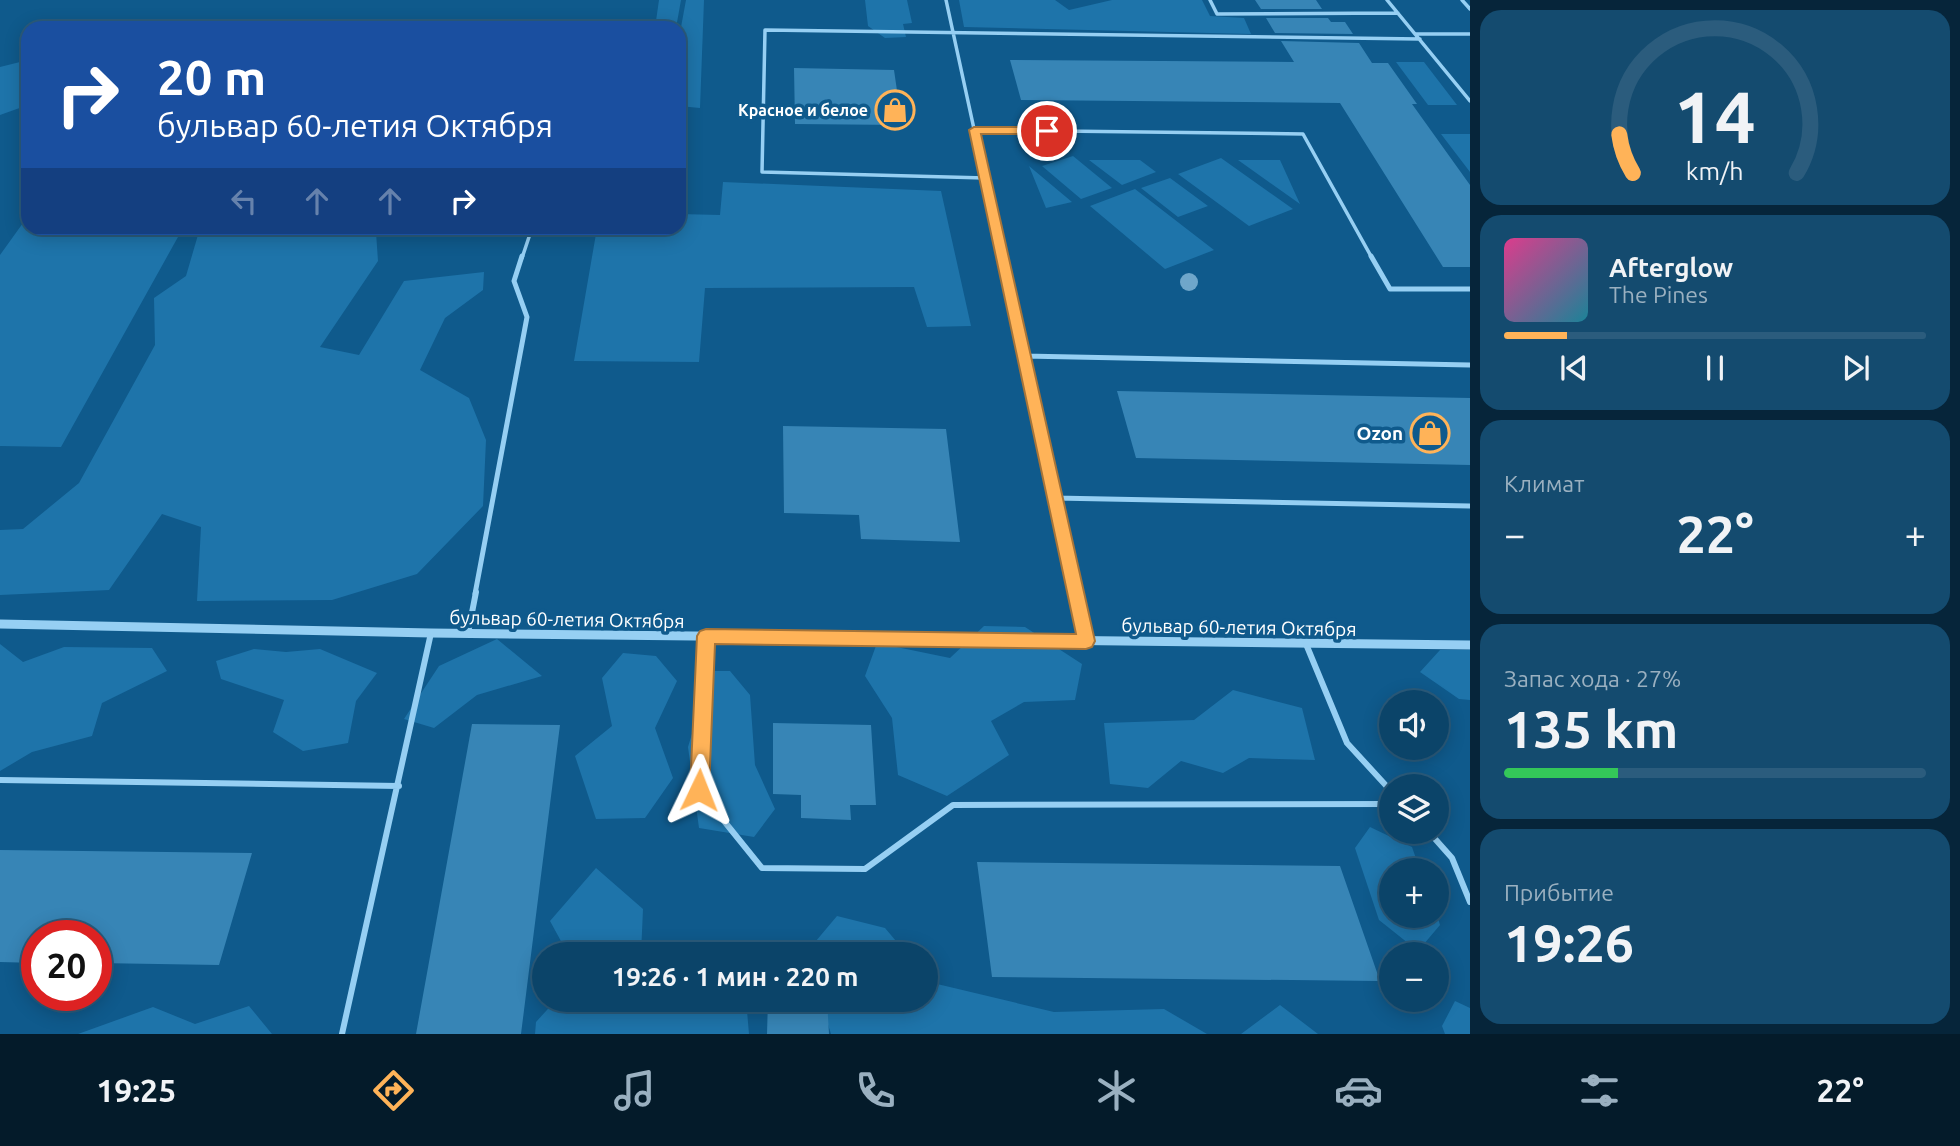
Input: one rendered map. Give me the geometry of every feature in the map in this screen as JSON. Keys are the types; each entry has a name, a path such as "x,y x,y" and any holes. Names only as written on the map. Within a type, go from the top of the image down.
{"street":[{"name":"бульвар 60-летия Октября","path":"0,624 431,633 1470,645"}],"lane":[{"path":"946,0 1086,641"},
{"path":"1210,0 1217,13 1398,13"},
{"path":"1387,0 1470,102"},
{"path":"1462,0 1470,9"},
{"path":"985,178 762,172 765,28 1420,39"},
{"path":"1416,34 1470,34"},
{"path":"974,130 1303,134 1390,289 1470,289"},
{"path":"468,633 527,317 514,281 530,235"},
{"path":"1024,356 1470,365"},
{"path":"1055,498 1470,506"},
{"path":"342,1034 431,633"},
{"path":"706,636 699,790 762,868 865,869 953,806 1379,804"},
{"path":"1306,644 1348,743 1379,778"},
{"path":"0,780 399,786"},
{"path":"1439,844 1452,859 1470,902"}],"shaded area":[{"path":"659,0 681,0 677,21 656,21"},
{"path":"686,0 704,0 700,108 686,107 686,21 682,21"},
{"path":"865,0 907,0 912,23 903,24 906,37 885,38 868,26"},
{"path":"959,0 1055,0 1069,10 1112,0 1202,0 1210,16 1244,18 1251,34 964,27"},
{"path":"21,62 21,108 0,115 0,67"},
{"path":"1396,62 1424,62 1457,105 1428,105"},
{"path":"1441,134 1470,134 1470,172"},
{"path":"1073,156 1112,188 1081,199 1042,166"},
{"path":"1221,158 1293,209 1249,226 1178,174"},
{"path":"1089,160 1140,160 1156,172 1122,185"},
{"path":"1238,160 1280,160 1300,204"},
{"path":"1029,166 1072,202 1046,208"},
{"path":"1170,178 1208,206 1178,217 1141,188"},
{"path":"723,182 941,191 971,326 927,327 914,287 705,288 699,362 574,361 596,235 686,235 686,214 720,215"},
{"path":"1135,189 1214,250 1165,269 1090,206"},
{"path":"21,226 21,235 179,235 61,447 0,446 0,255"},
{"path":"198,235 376,235 378,261 320,347 359,355 404,281 484,272 483,290 445,318 420,370 469,398 486,440 483,506 417,574 332,600 197,601 201,527 162,514 109,590 0,595 0,530 23,529 79,483 155,345 154,298 186,276"},
{"path":"984,626 1025,627 1082,664 1075,700 1024,702 991,721 1009,755 947,796 898,775 892,718 865,676 877,643 950,658"},
{"path":"497,639 542,676 477,695 434,728 404,719 439,666"},
{"path":"0,644 23,662 64,647 152,648 167,671 102,703 92,736 32,752 0,771"},
{"path":"254,649 286,652 320,649 377,673 356,701 348,743 303,751 273,732 284,700 221,679 216,661"},
{"path":"1440,650 1470,650 1470,700 1459,699 1420,672"},
{"path":"623,653 656,656 677,681 655,728 673,778 645,818 596,819 575,756 612,726 602,678"},
{"path":"711,671 730,671 750,695 755,765 775,809 754,837 699,828 688,747"},
{"path":"1233,690 1302,708 1315,760 1249,758 1223,773 1181,761 1148,788 1110,784 1104,723 1194,720"},
{"path":"1370,827 1379,831 1379,844 1406,844 1412,847 1416,858 1379,858 1379,920 1355,848"},
{"path":"596,868 643,909 642,942 561,942 550,921"},
{"path":"837,916 885,928 897,942 815,942"},
{"path":"1389,928 1437,928 1426,942 1407,942"},
{"path":"938,984 1054,1012 1164,1009 1207,1034 831,1034 824,1012 938,1012"},
{"path":"1455,1001 1470,1008 1470,1034 1445,1034 1442,1026"},
{"path":"1280,1005 1318,1034 1241,1034"},
{"path":"249,1006 272,1034 78,1034 153,1007 195,1024"},
{"path":"545,1012 747,1012 749,1034 535,1034 536,1022"}],"building":[{"path":"1255,0 1316,0 1322,9 1261,9"},
{"path":"1266,18 1328,18 1331,22 1345,22 1353,34 1275,33"},
{"path":"1281,41 1359,43 1372,63 1388,63 1417,104 1412,104 1470,185 1470,267 1443,267 1340,103 1021,100 1010,60 1294,62"},
{"path":"794,68 894,70 902,125 795,124"},
{"path":"1117,391 1470,398 1470,465 1136,458"},
{"path":"783,426 946,429 960,542 861,539 859,515 784,513"},
{"path":"773,723 871,725 876,805 850,805 851,820 801,818 801,795 773,794"},
{"path":"472,724 560,725 521,1034 416,1034"},
{"path":"0,850 252,853 219,965 112,963 112,920 21,920 21,963 0,962"},
{"path":"977,862 1340,866 1379,981 992,977"},
{"path":"768,1012 828,1012 829,1034 767,1034"}],"place":[{"name":"Красное и белое","path":"895,110"},
{"name":"Ozon","path":"1430,433"}],"route":[{"path":"699,790 706,636 1086,641 974,130 1047,131"}]}
